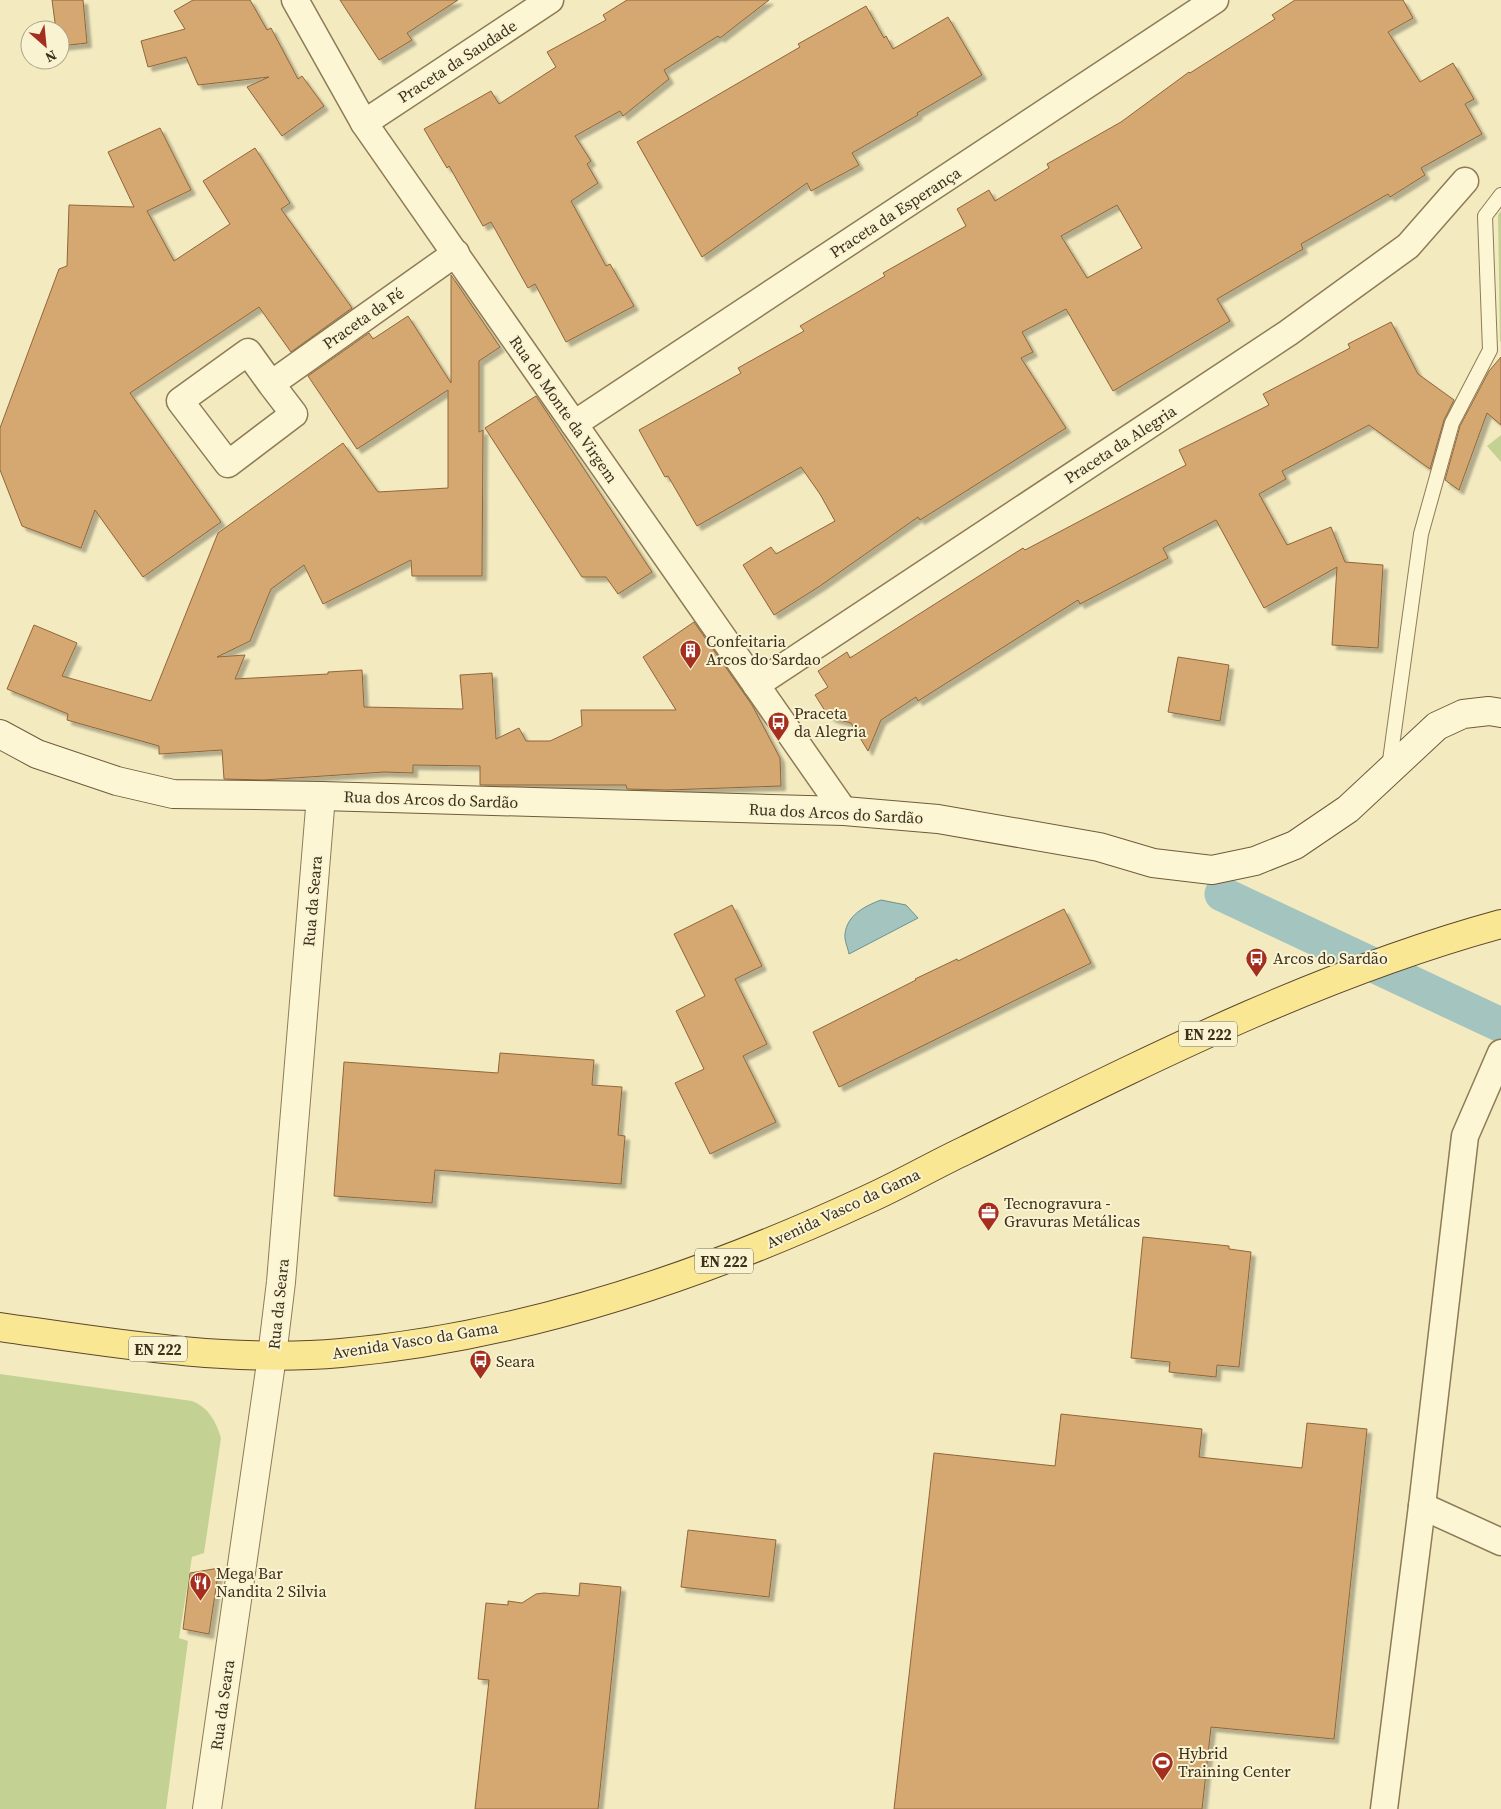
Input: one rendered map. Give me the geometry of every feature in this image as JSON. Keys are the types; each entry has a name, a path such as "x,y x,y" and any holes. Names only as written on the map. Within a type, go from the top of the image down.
{"main road":[{"name":"Rua dos Arcos do Sardão","path":"0,734 37,754 117,780 173,794 321,796 844,811 938,819 1099,847 1153,863 1212,870 1255,861 1295,846 1348,809 1437,726 1463,714 1489,711 1501,713"},
{"name":"Rua da Seara","path":"207,1809 281,1282 321,796"},
{"name":"Avenida Vasco da Gama","path":"0,1327 120,1345 272,1356 339,1354 461,1336 574,1309 728,1259 868,1200 1114,1077 1295,996 1425,946 1501,924"}],"street":[{"name":"Rua do Monte da Virgem","path":"295,0 364,123 844,811"},
{"name":"Praceta da Saudade","path":"364,123 550,0"},
{"name":"Praceta da Esperança","path":"574,424 1215,0"},
{"name":"Praceta da Alegria","path":"756,685 1288,333 1408,246 1465,181"},
{"name":"Praceta da Fé","path":"271,384 456,253"},
{"path":"1384,1809 1422,1506 1465,1136 1501,1053"},
{"path":"1422,1506 1501,1542"}],"lane":[{"path":"1388,772 1421,534 1452,422 1490,350 1485,216 1501,195"}],"green space":[{"path":"1501,211 1501,341 1500,342 1498,215"},
{"path":"1501,435 1501,462 1487,446"},
{"path":"0,1374 192,1401 207,1411 214,1420 219,1432 221,1438 204,1553 192,1557 179,1638 188,1641 166,1809 0,1809"}],"water":[{"path":"881,900 906,905 918,918 849,954 845,936 846,927 853,916 863,908"}],"building":[{"path":"52,0 83,0 87,43 70,45 70,20 55,20"},
{"path":"193,0 250,0 267,30 271,28 298,79 302,76 324,106 282,136 247,87 269,77 198,85 186,57 148,67 141,41 185,29 174,11"},
{"path":"340,0 458,0 407,33 412,40 379,60"},
{"path":"627,0 769,0 720,38 718,36 664,70 669,79 623,116 620,111 575,136 591,161 587,164 598,183 571,201 606,266 610,264 634,306 566,342 535,284 528,288 491,222 483,226 449,166 447,168 424,129 491,91 499,104 556,67 547,52 606,20 603,15"},
{"path":"1295,0 1403,0 1413,18 1388,32 1420,82 1453,63 1474,99 1465,104 1482,134 1421,168 1425,175 1390,197 1388,194 1301,244 1303,249 1217,299 1230,321 1113,391 1066,309 1022,332 1033,352 1021,358 1066,428 920,520 918,517 820,586 774,615 743,565 771,547 776,554 835,521 820,494 801,467 697,526 668,476 665,477 639,430 741,373 738,368 804,331 800,326 885,276 883,273 966,226 957,209 989,190 995,201 1049,168 1047,164 1121,122 1189,72 1275,19 1272,15","holes":["1117,205 1142,248 1087,278 1061,236"]},
{"path":"866,6 884,38 886,36 893,49 948,17 982,75 852,153 859,165 811,191 807,183 702,257 637,142 800,47 798,44"},
{"path":"160,128 191,190 147,211 174,261 230,224 203,181 255,148 290,203 281,209 352,308 291,352 259,307 130,393 221,522 143,577 95,510 81,548 22,526 0,470 0,428 59,269 67,266 69,205 134,207 108,152"},
{"path":"451,275 500,347 479,361 479,432 483,430 482,576 412,576 411,560 323,604 304,565 271,589 250,641 217,657 245,655 235,679 328,674 328,672 362,670 364,707 463,709 460,675 492,673 496,739 519,728 526,741 550,741 582,726 581,710 676,710 643,657 694,622 752,705 780,758 781,786 667,790 627,789 626,785 480,785 480,766 413,765 413,773 384,772 263,780 224,779 222,750 159,754 159,746 67,720 68,714 7,689 34,625 77,643 62,676 151,701 218,533 343,443 378,492 448,488 448,390 357,449 308,376 369,333 373,339 408,316 451,383"},
{"path":"1391,322 1418,374 1454,400 1444,420 1430,469 1369,425 1282,471 1286,479 1259,494 1287,545 1331,527 1345,562 1383,565 1378,648 1332,645 1337,567 1264,608 1216,520 1163,548 1168,558 1080,604 1078,600 918,701 916,697 881,720 868,751 851,723 832,718 827,714 815,695 828,687 818,671 847,652 850,658 1023,548 1025,550 1186,465 1179,450 1269,405 1263,394 1350,348 1348,344"},
{"path":"1501,357 1501,425 1487,413 1459,490 1445,480 1460,426 1489,371"},
{"path":"536,396 652,572 618,594 606,577 582,577 485,428"},
{"path":"1178,657 1229,665 1220,721 1168,712"},
{"path":"732,905 762,966 735,979 767,1044 743,1056 776,1122 710,1154 675,1083 704,1069 676,1011 705,996 674,934"},
{"path":"1064,909 1091,963 839,1087 813,1032 915,979 957,959 958,961"},
{"path":"500,1053 594,1060 592,1085 622,1087 618,1135 625,1136 621,1184 435,1170 432,1203 334,1196 344,1062 498,1073"},
{"path":"1143,1237 1229,1246 1229,1249 1251,1252 1239,1367 1217,1365 1216,1377 1169,1372 1170,1362 1131,1358"},
{"path":"1061,1414 1202,1429 1199,1457 1302,1468 1307,1423 1367,1429 1334,1739 1211,1727 1202,1809 894,1809 934,1453 1055,1466"},
{"path":"688,1530 776,1540 769,1597 681,1587"},
{"name":"Mega Bar Nandita 2 Silvia","path":"219,1568 209,1634 183,1629 190,1573"},
{"path":"580,1583 621,1587 598,1809 475,1809 489,1680 478,1679 486,1603 508,1605 508,1601 522,1603 536,1594 544,1593 579,1596"}],"waterway":[{"path":"1222,894 1501,1025"}],"place":[{"name":"Confeitaria Arcos do Sardao","path":"690,669"},
{"name":"Praceta da Alegria","path":"778,741"},
{"name":"Arcos do Sardão","path":"1257,977"},
{"name":"Tecnogravura - Gravuras Metálicas","path":"988,1231"},
{"name":"Seara","path":"480,1380"},
{"name":"Mega Bar Nandita 2 Silvia","path":"200,1601"},
{"name":"Hybrid Training Center","path":"1162,1781"}]}
